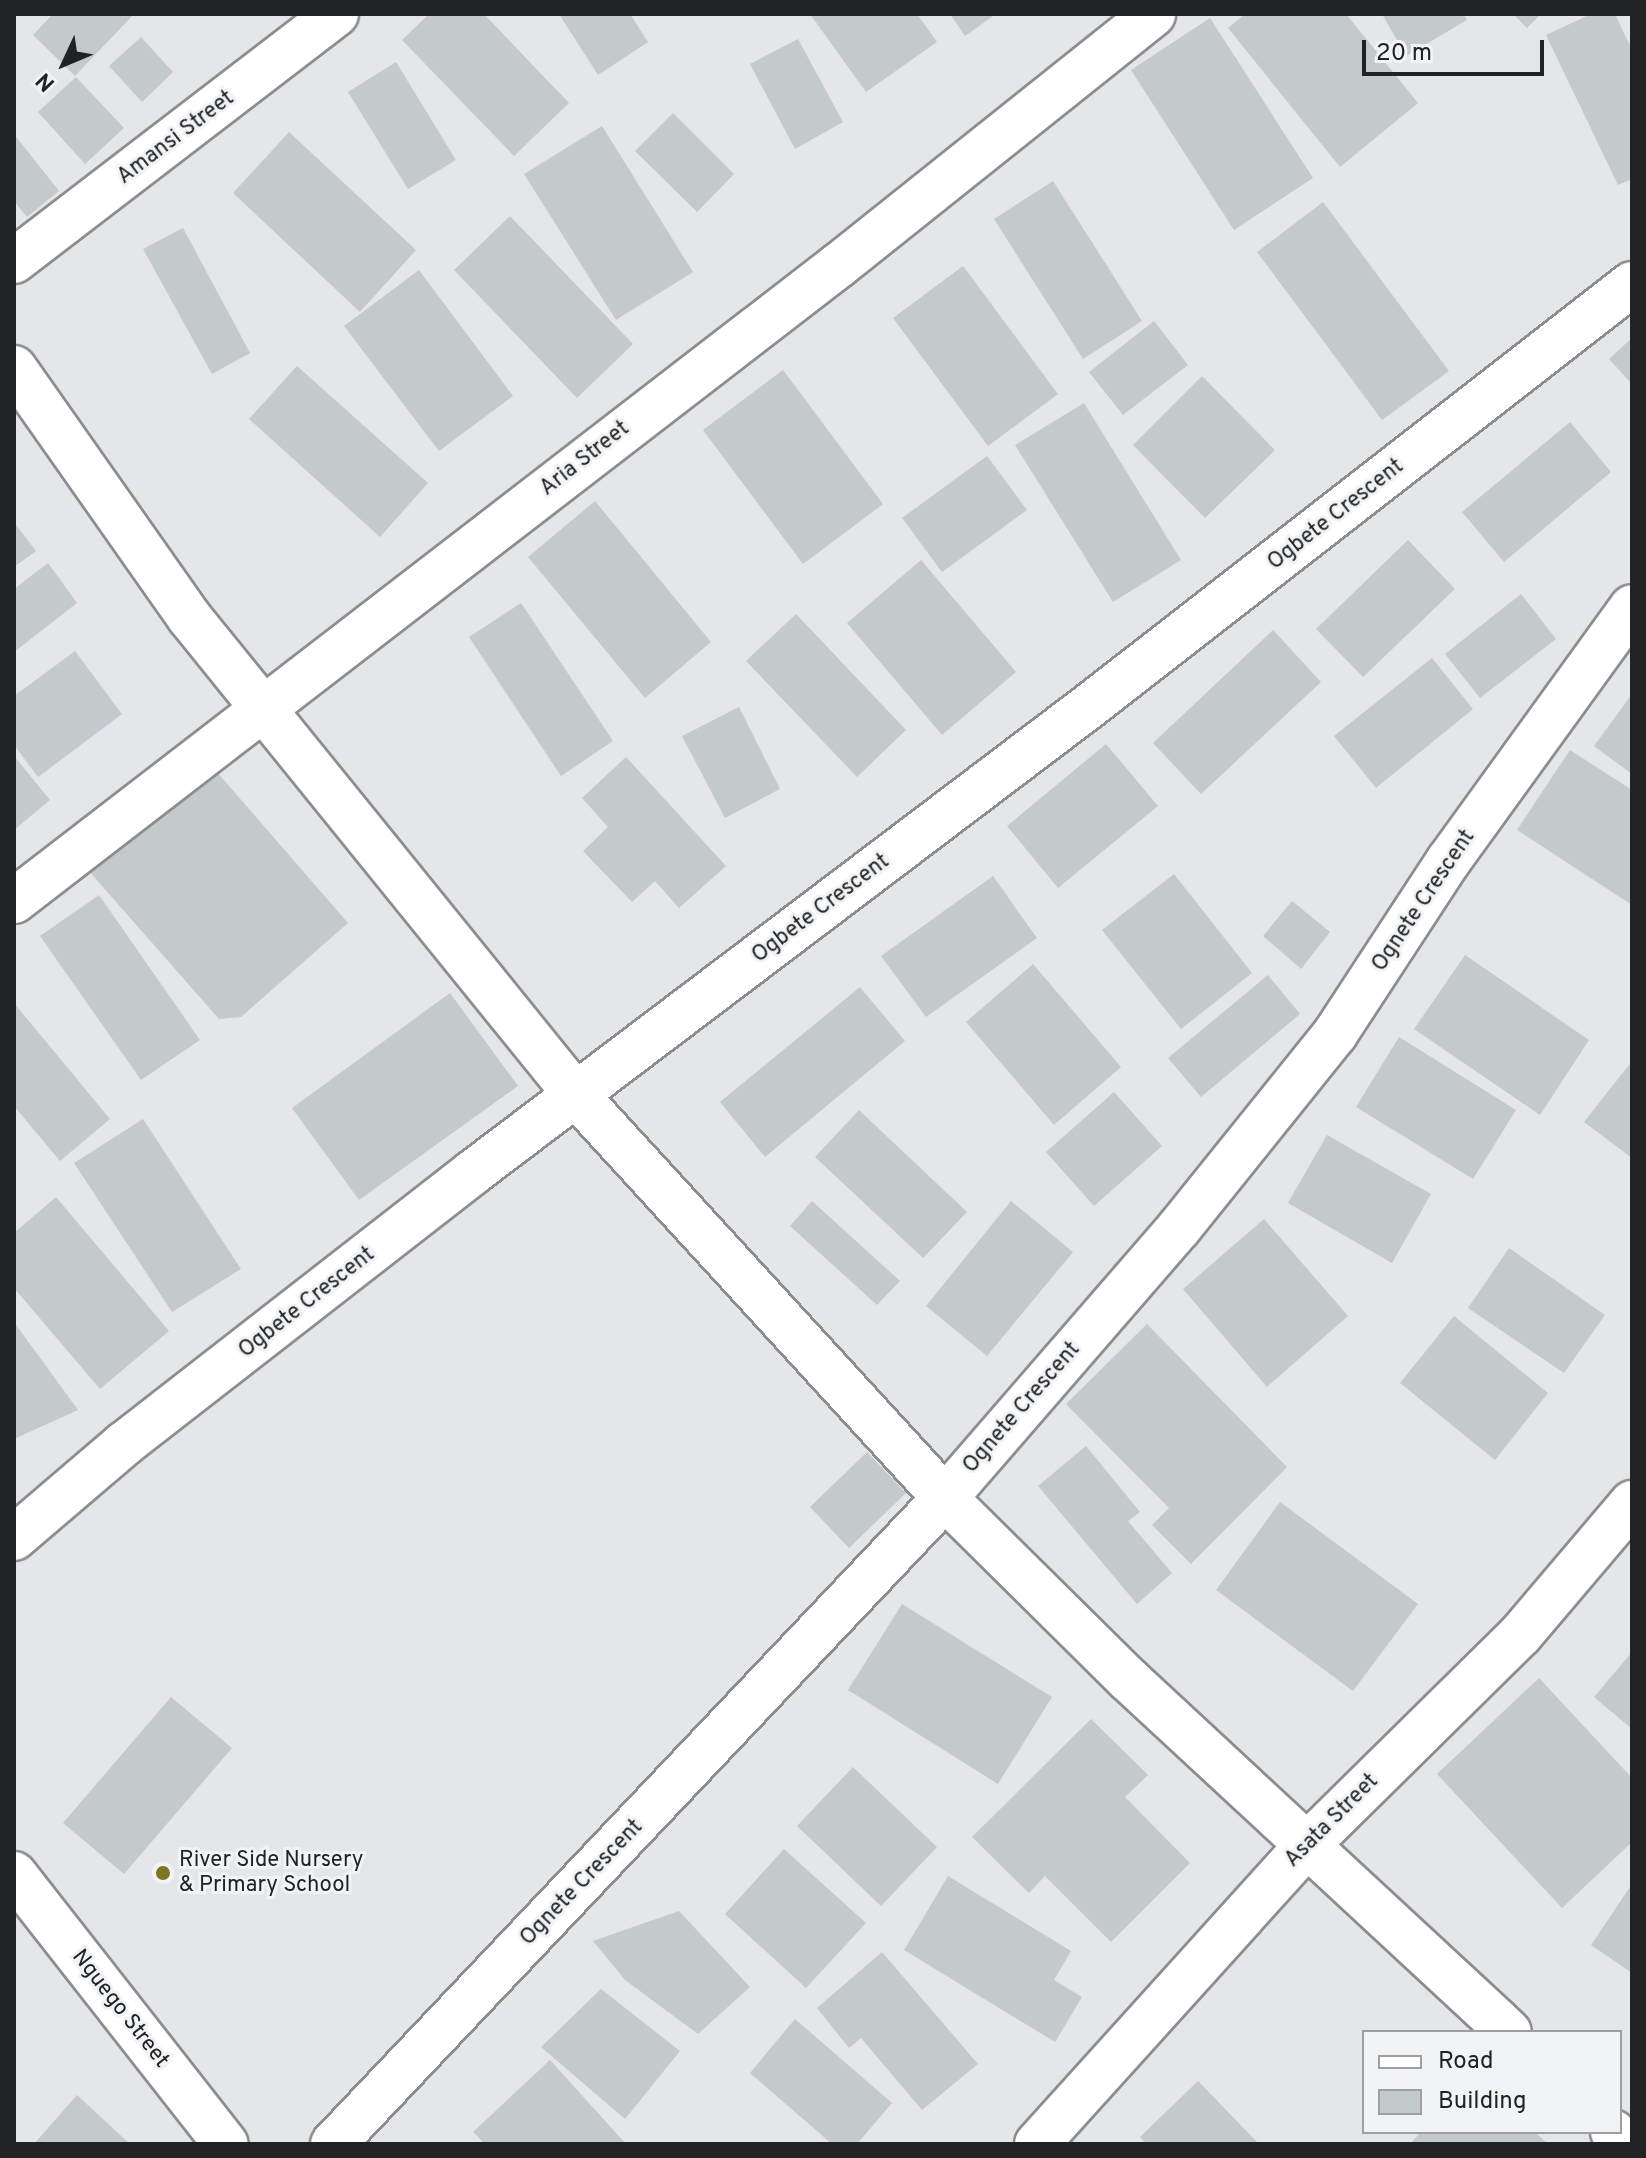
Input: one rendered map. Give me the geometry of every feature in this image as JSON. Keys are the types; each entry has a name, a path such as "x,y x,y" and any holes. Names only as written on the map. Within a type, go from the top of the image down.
{"street":[{"name":"Amansi Street","path":"14,261 336,14"},
{"name":"Aria Street","path":"14,901 264,712 1153,14"},
{"name":"Ogbete Crescent","path":"14,1538 124,1444 576,1095 1088,707 1632,284"},
{"path":"14,368 189,617 576,1095 945,1498 1128,1679 1507,2030"},
{"name":"Ognete Crescent","path":"333,2144 945,1498 1179,1228 1335,1034 1449,860 1632,607"},
{"name":"Asata Street","path":"1037,2144 1308,1844 1469,1690 1566,1585 1632,1503"},
{"name":"Nguego Street","path":"14,1874 226,2144"}],"building":[{"path":"53,14 134,14 75,76 33,35"},
{"path":"429,14 484,14 569,103 514,156 402,40"},
{"path":"559,14 630,14 648,42 598,75"},
{"path":"810,14 917,14 937,42 866,92"},
{"path":"950,14 996,14 965,36"},
{"path":"1245,14 1346,14 1418,103 1340,167 1228,28"},
{"path":"1382,14 1463,14 1467,20 1406,56"},
{"path":"1513,14 1541,14 1527,28"},
{"path":"1591,14 1615,14 1632,50 1632,179 1618,185 1546,35"},
{"path":"1210,18 1313,178 1234,230 1131,70"},
{"path":"141,37 173,72 142,102 109,66"},
{"path":"798,39 843,122 795,149 750,64"},
{"path":"396,62 456,160 408,189 348,92"},
{"path":"76,77 124,128 85,164 38,112"},
{"path":"673,113 734,174 697,212 635,151"},
{"path":"602,126 693,272 616,320 524,174"},
{"path":"289,132 416,250 360,312 233,193"},
{"path":"14,134 59,191 27,217 14,201"},
{"path":"1053,181 1142,321 1083,359 994,219"},
{"path":"1323,202 1449,371 1382,420 1257,252"},
{"path":"510,216 633,344 577,398 454,270"},
{"path":"183,228 250,353 212,374 143,249"},
{"path":"963,266 1058,394 988,446 893,318"},
{"path":"419,270 513,396 439,451 344,326"},
{"path":"1154,321 1188,365 1123,415 1089,372"},
{"path":"1632,338 1632,384 1609,359"},
{"path":"297,366 428,483 380,537 249,419"},
{"path":"783,370 883,504 803,564 703,430"},
{"path":"1202,376 1275,450 1205,518 1133,445"},
{"path":"1084,403 1181,560 1113,602 1015,445"},
{"path":"1570,422 1611,472 1504,562 1462,512"},
{"path":"987,456 1027,510 942,572 902,518"},
{"path":"595,501 711,642 645,698 528,557"},
{"path":"14,522 36,551 14,567"},
{"path":"1408,540 1455,589 1363,677 1316,629"},
{"path":"921,560 1016,672 942,735 847,623"},
{"path":"48,563 77,603 14,652 14,589"},
{"path":"1521,594 1556,639 1480,698 1445,654"},
{"path":"521,603 613,741 561,776 469,637"},
{"path":"796,614 906,730 857,777 746,661"},
{"path":"1273,630 1321,682 1201,794 1153,743"},
{"path":"75,651 122,714 38,777 14,745 14,696"},
{"path":"1432,658 1473,709 1376,788 1334,736"},
{"path":"1632,694 1632,774 1594,746"},
{"path":"739,707 780,789 725,818 682,736"},
{"path":"1106,744 1158,806 1058,888 1007,826"},
{"path":"1570,750 1632,790 1632,905 1517,830"},
{"path":"14,756 50,800 14,830"},
{"path":"626,757 726,866 679,908 655,881 632,902 583,851 608,827 582,798"},
{"path":"210,764 348,923 241,1017 219,1019 88,870"},
{"path":"1174,874 1252,973 1181,1029 1102,930"},
{"path":"993,876 1037,938 926,1017 881,956"},
{"path":"99,895 200,1040 141,1080 40,936"},
{"path":"1292,901 1330,932 1301,969 1263,936"},
{"path":"1465,955 1589,1040 1540,1115 1414,1029"},
{"path":"1033,964 1121,1067 1054,1125 966,1022"},
{"path":"1268,975 1300,1014 1201,1097 1168,1058"},
{"path":"860,987 905,1041 765,1157 720,1102"},
{"path":"450,993 518,1086 359,1200 292,1108"},
{"path":"14,1003 110,1119 60,1161 14,1106"},
{"path":"1399,1037 1516,1110 1473,1179 1356,1107"},
{"path":"1632,1061 1632,1158 1584,1122"},
{"path":"1114,1092 1162,1146 1094,1206 1046,1152"},
{"path":"859,1110 967,1212 923,1258 815,1157"},
{"path":"143,1119 241,1269 172,1312 74,1163"},
{"path":"1327,1135 1431,1194 1392,1263 1288,1203"},
{"path":"56,1197 169,1331 100,1389 14,1288 14,1233"},
{"path":"812,1201 900,1281 877,1305 790,1226"},
{"path":"1011,1201 1073,1252 987,1356 926,1306"},
{"path":"1264,1219 1348,1316 1267,1387 1183,1289"},
{"path":"1509,1248 1605,1315 1564,1373 1468,1308"},
{"path":"1454,1316 1548,1393 1495,1460 1400,1383"},
{"path":"14,1322 78,1410 14,1439"},
{"path":"1147,1324 1287,1467 1191,1564 1152,1525 1169,1508 1066,1404"},
{"path":"1086,1446 1140,1512 1128,1521 1172,1573 1137,1604 1038,1486"},
{"path":"867,1452 906,1493 849,1548 810,1507"},
{"path":"1280,1502 1418,1604 1353,1691 1216,1590"},
{"path":"902,1604 1052,1697 998,1784 848,1690"},
{"path":"1632,1652 1632,1729 1594,1697"},
{"path":"1539,1678 1632,1778 1632,1842 1562,1908 1437,1774"},
{"path":"171,1697 232,1748 124,1874 63,1823"},
{"path":"1091,1719 1148,1775 1125,1797 1190,1863 1111,1942 1045,1876 1029,1893 972,1837"},
{"path":"853,1767 937,1847 881,1906 797,1826"},
{"path":"784,1849 866,1923 806,1988 725,1914"},
{"path":"948,1876 1071,1951 1054,1980 1082,1997 1055,2042 904,1950"},
{"path":"1632,1884 1632,1973 1591,1945"},
{"path":"679,1911 750,1987 698,2034 625,1980 593,1941"},
{"path":"882,1952 978,2064 922,2110 861,2038 849,2048 817,2008"},
{"path":"601,1989 680,2051 625,2119 541,2047"},
{"path":"795,2019 892,2103 857,2144 832,2144 750,2073"},
{"path":"550,2060 626,2144 485,2144 473,2132"},
{"path":"1198,2081 1259,2144 1146,2144 1140,2137"},
{"path":"77,2095 130,2144 34,2144"},
{"path":"1419,2134 1537,2134 1548,2144 1410,2144"}],"place":[{"name":"River Side Nursery & Primary School","path":"163,1873"}]}
